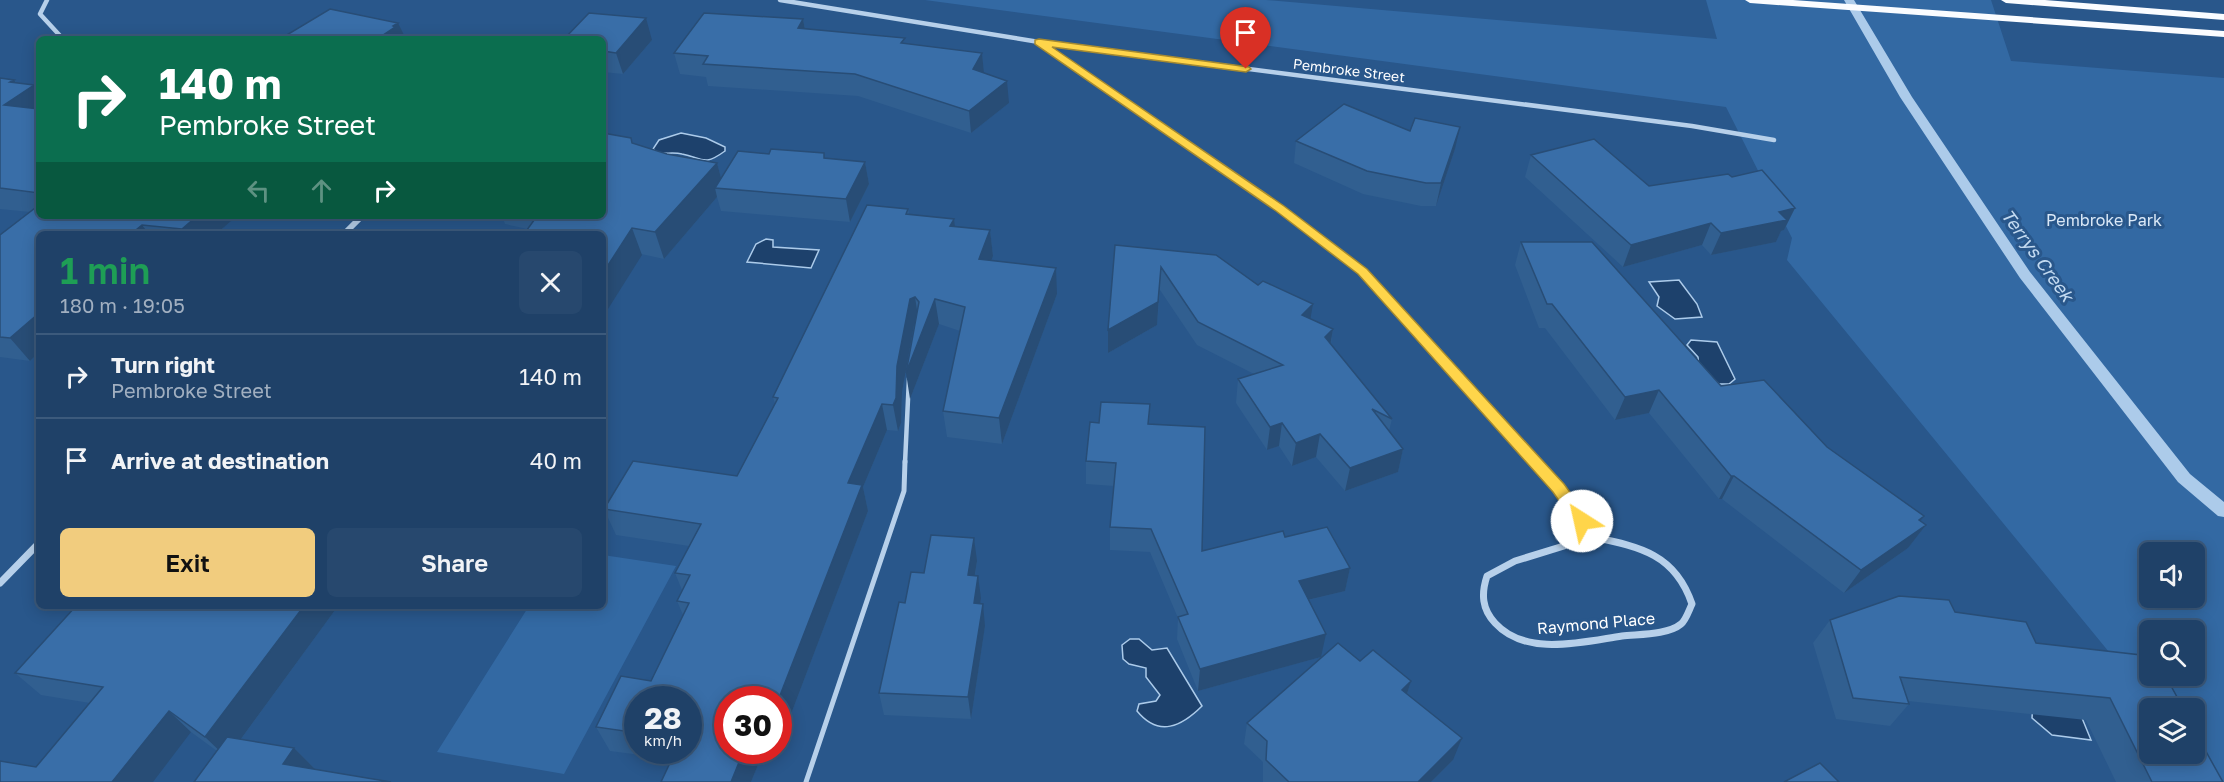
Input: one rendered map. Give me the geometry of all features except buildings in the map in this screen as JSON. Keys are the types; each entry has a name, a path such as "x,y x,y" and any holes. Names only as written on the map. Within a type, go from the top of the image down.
{"main road":[{"path":"1750,0 2224,34"},
{"path":"2006,0 2224,17"}],"street":[{"path":"47,0 40,14 59,36"},
{"name":"Pembroke Street","path":"780,0 1039,42 1692,126 1774,140"},
{"path":"1039,42 1280,208 1362,271 1558,488 1593,537"},
{"path":"347,231 359,219"},
{"name":"Raymond Place","path":"1593,537 1646,550 1662,559 1684,578 1692,604 1681,624 1666,630 1541,645 1519,640 1502,630 1489,618 1481,591 1487,576 1515,561 1593,537"},
{"path":"0,583 36,546"}],"lane":[{"path":"806,782 904,491 906,393 910,371"}],"green space":[{"name":"Pembroke Park","path":"925,0 1266,0 1717,39 1706,0 1991,0 2011,61 2224,78 2224,782 2214,782 2202,764 2205,764 2205,698 2147,698 1787,260 1792,238 1726,107"},
{"path":"606,555 676,566 564,774 437,752 527,609 606,609"}],"shaded area":[{"path":"681,133 706,138 725,147 725,151 712,159 703,160 679,153 658,153 653,149 659,140"},
{"path":"766,239 773,240 773,247 819,250 811,268 747,262 756,244"},
{"path":"1679,280 1697,304 1702,317 1675,319 1657,306 1659,297 1649,282"},
{"path":"1691,340 1717,342 1735,379 1729,384 1719,384 1699,368 1698,357 1687,345"},
{"path":"1130,639 1139,639 1152,650 1167,648 1202,706 1186,719 1170,726 1162,727 1145,719 1137,711 1139,704 1156,701 1160,695 1146,677 1146,668 1129,664 1123,659 1122,645"},
{"path":"2033,704 2082,718 2091,740 2052,735 2032,718"}],"waterway":[{"name":"Terrys Creek","path":"1849,0 1906,97 2025,275 2184,478 2224,511"}],"route":[{"path":"1246,69 1039,42 1280,208 1362,271 1558,488 1582,521"}]}
